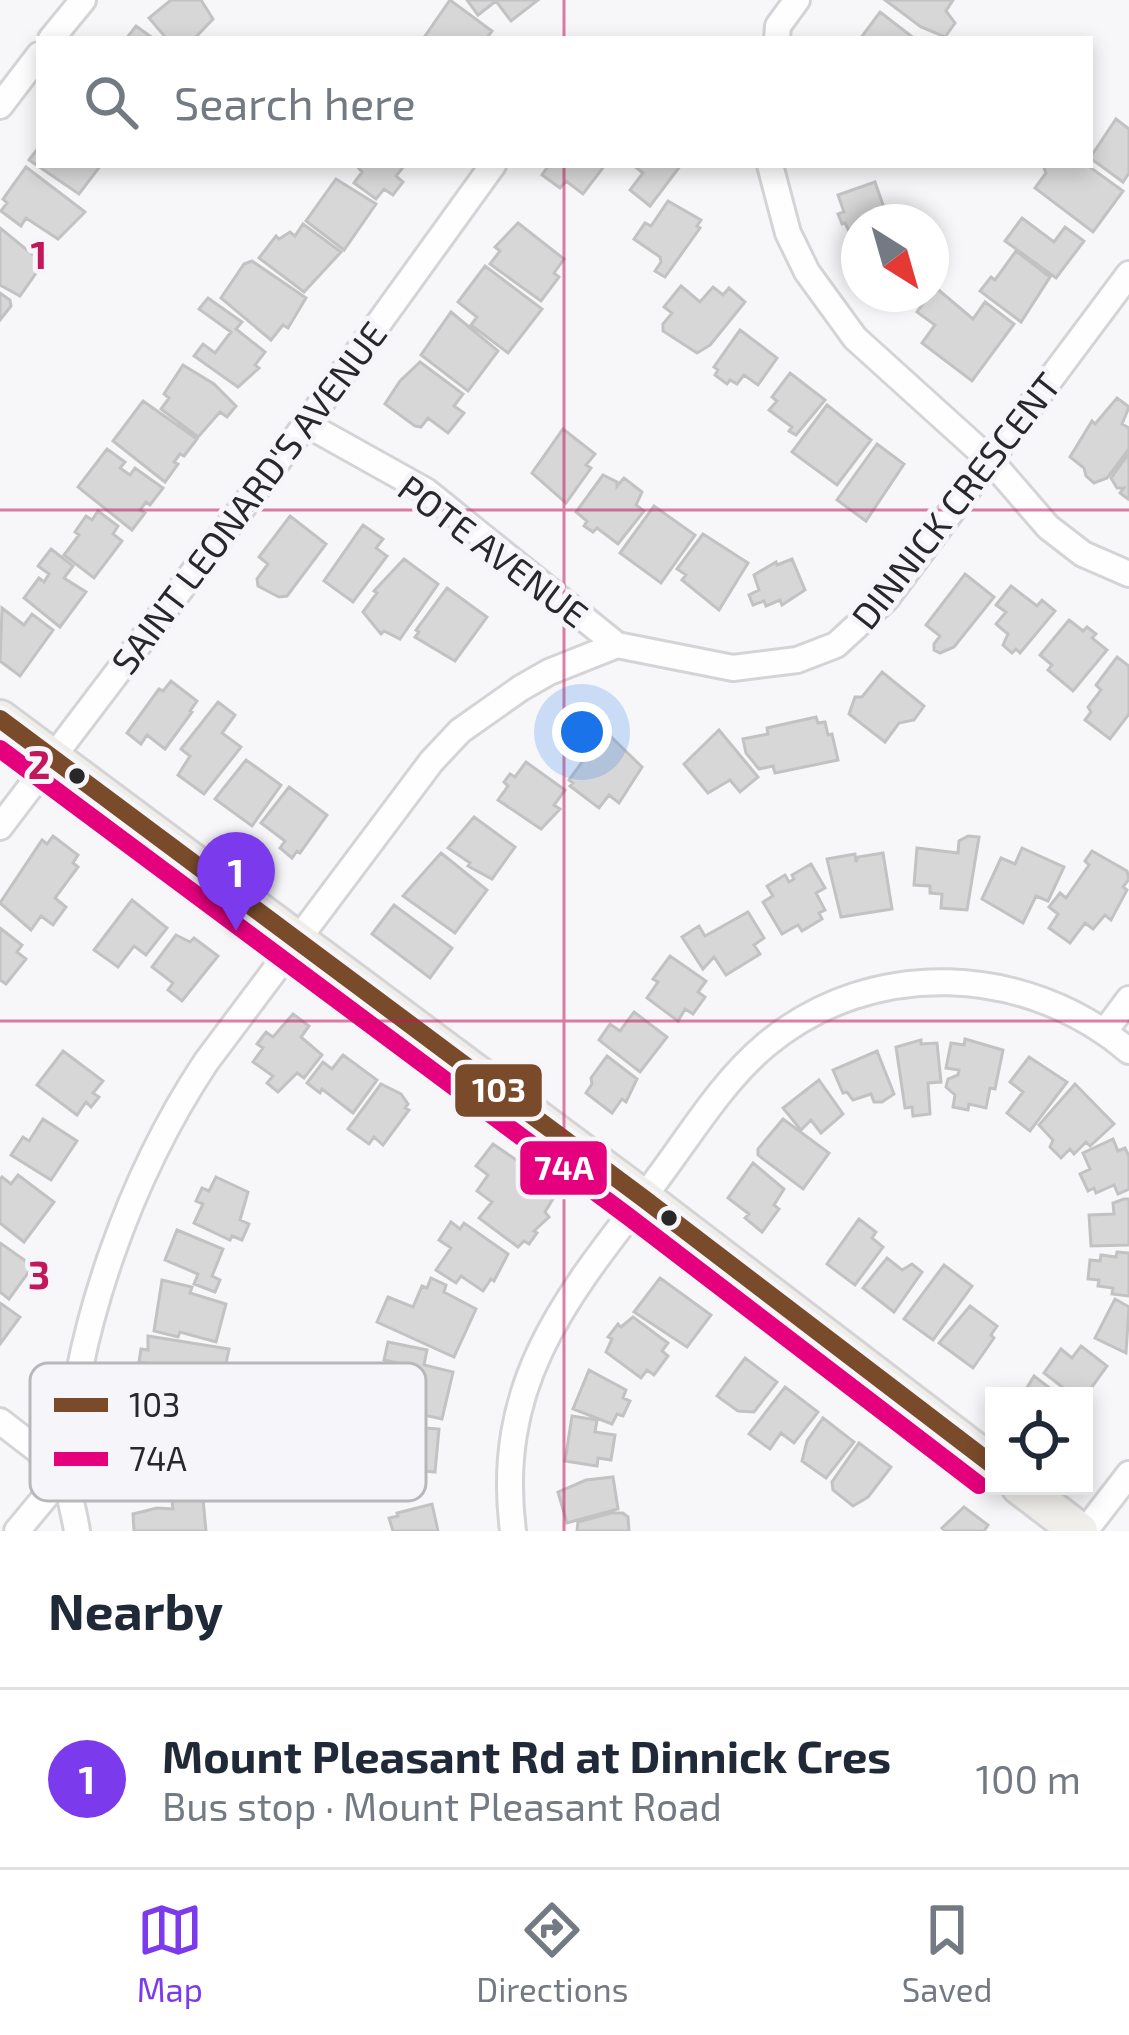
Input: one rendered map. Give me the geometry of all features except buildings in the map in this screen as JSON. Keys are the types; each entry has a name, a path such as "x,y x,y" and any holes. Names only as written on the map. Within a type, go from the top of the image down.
{"main road":[{"path":"0,719 985,1459"},
{"path":"1032,1495 1082,1531"}],"street":[{"path":"54,36 82,0"},
{"path":"771,35 796,0"},
{"path":"0,106 36,60"},
{"name":"SAINT LEONARD'S AVENUE","path":"0,827 306,424 491,168"},
{"path":"771,168 788,232 837,318 992,461 1048,527 1083,554 1129,574"},
{"name":"DINNICK CRESCENT","path":"616,645 733,668 797,660 836,645 886,599 1129,274"},
{"name":"POTE AVENUE","path":"306,424 426,491 616,645"},
{"path":"84,1363 131,1203 178,1104 296,941 430,762 460,731 549,672 616,645"},
{"path":"513,1531 508,1468 518,1403 529,1371 560,1312 643,1198 737,1073 768,1043 842,1000 914,982 983,984 1048,1000 1105,1031 1129,1051"},
{"path":"1105,1031 1129,999"},
{"path":"0,1421 30,1444"},
{"path":"1082,1531 1129,1474"},
{"path":"16,1531 41,1501"},
{"path":"71,1501 77,1531"}],"transit line":[{"name":"103","path":"0,719 985,1459"},
{"name":"74A","path":"0,749 629,1217 979,1485"}],"place":[{"name":"Mount Pleasant Rd at Dinnick Cres","path":"236,931"}]}
